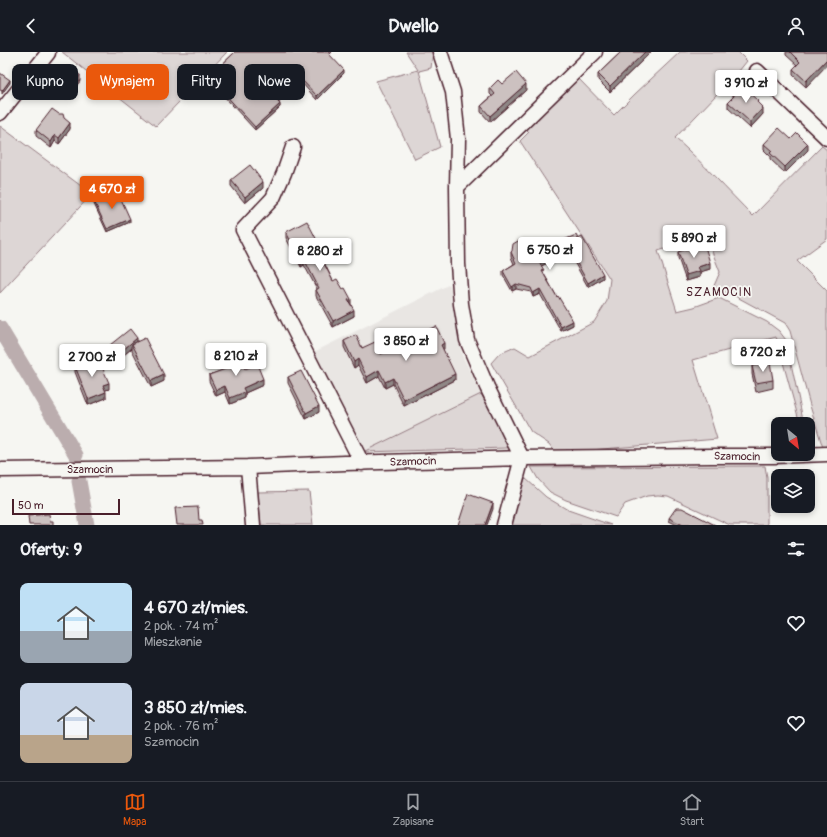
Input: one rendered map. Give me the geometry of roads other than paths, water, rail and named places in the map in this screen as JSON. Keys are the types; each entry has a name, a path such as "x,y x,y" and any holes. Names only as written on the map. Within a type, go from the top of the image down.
{"street":[{"path":"440,52 453,92 458,139 458,264 461,304 467,340 487,387 522,458 504,525"},
{"path":"457,187 595,52"},
{"path":"0,113 48,53"},
{"path":"757,71 827,138"},
{"path":"293,147 273,198 243,230 362,463"},
{"name":"Szamocin","path":"0,470 248,467 522,458 774,456 827,454"},
{"path":"248,467 253,525"}],"waterway":[{"path":"0,328 76,455"},
{"path":"79,481 87,525"}],"district":[{"name":"SZAMOCIN","path":"719,292"}]}
